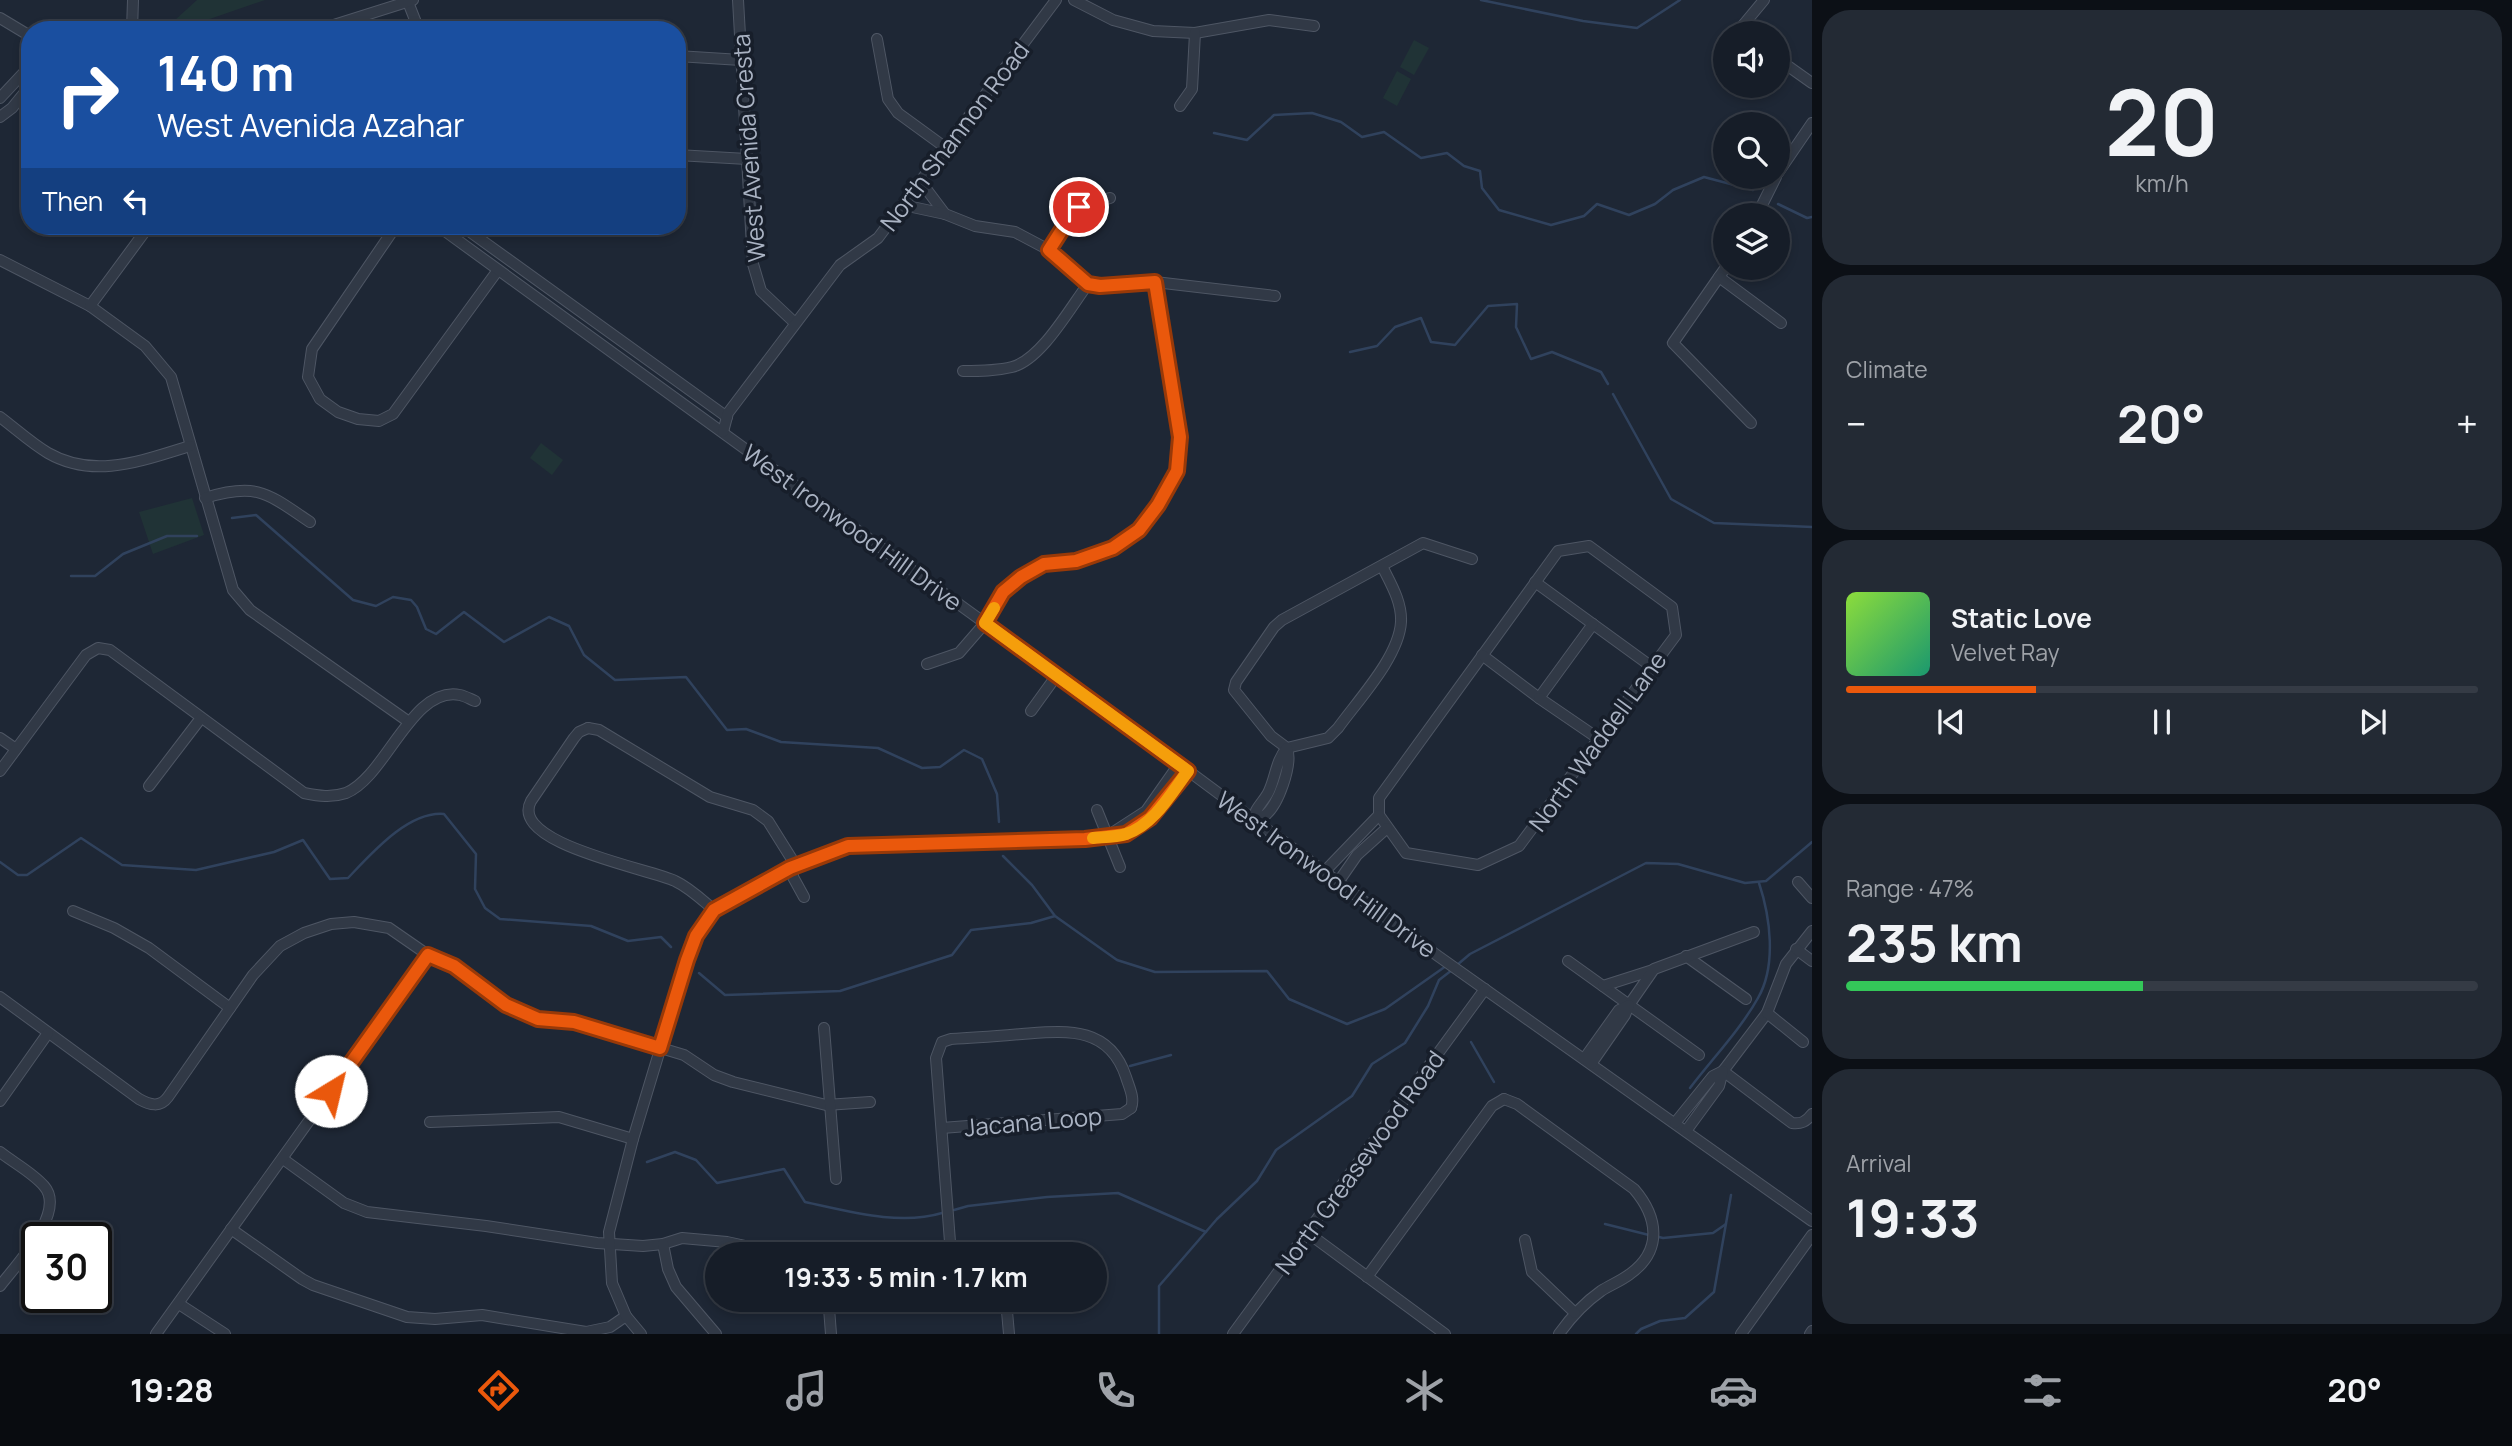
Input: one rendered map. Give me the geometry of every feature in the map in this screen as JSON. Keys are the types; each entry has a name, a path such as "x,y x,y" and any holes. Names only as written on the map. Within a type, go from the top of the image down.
{"street":[{"path":"132,21 133,0"},
{"name":"West Avenida Cresta","path":"738,0 753,264 761,292 795,323"},
{"name":"North Shannon Road","path":"723,432 727,417 795,323 840,265 878,238 1056,0"},
{"path":"1074,0 1113,20 1153,30 1195,33 1269,20 1314,26"},
{"path":"1749,21 1764,0"},
{"path":"347,21 410,1 416,21"},
{"path":"0,18 21,31"},
{"path":"1180,106 1192,89 1195,33"},
{"path":"877,39 888,99 898,113 946,148"},
{"path":"686,57 741,60"},
{"path":"1790,67 1812,83"},
{"path":"0,98 21,76"},
{"path":"0,117 21,97"},
{"path":"1790,156 1812,123"},
{"path":"686,156 747,159"},
{"path":"921,182 945,214"},
{"path":"1049,250 1079,207 1110,198"},
{"path":"903,205 945,214 975,226 1014,232 1049,250 1088,284 1100,286 1155,282 1275,296"},
{"path":"90,306 142,235"},
{"path":"390,235 312,349 308,377 320,399 338,412 358,419 379,421 393,414 498,270"},
{"name":"West Ironwood Hill Drive","path":"450,235 1184,767 1253,821 1339,881 1438,956 1812,1221"},
{"name":"West Ironwood Hill Drive","path":"475,235 727,417"},
{"path":"0,260 90,306 145,346 171,377 233,590 250,610 408,722"},
{"path":"1716,280 1673,343 1751,423"},
{"path":"1731,280 1781,323"},
{"path":"927,664 959,653 985,623 1003,592 1021,577 1044,564 1076,561 1113,548 1139,530 1158,505 1177,471 1180,437 1155,282"},
{"path":"963,371 990,371 1014,367 1031,359 1088,284"},
{"path":"0,417 48,452 69,462 97,468 125,466 190,446"},
{"path":"205,498 241,489 264,492 310,522"},
{"path":"1382,566 1394,589 1401,621 1390,656 1338,728 1328,737 1290,747 1271,736 1234,690 1236,682 1282,620 1423,543 1472,559"},
{"name":"North Waddell Lane","path":"1589,546 1672,607 1676,635 1519,846 1478,865 1406,853 1378,815 1379,798 1535,582 1558,551 1589,546"},
{"path":"1535,582 1651,667"},
{"path":"1539,698 1593,624"},
{"path":"0,771 86,655 101,645 304,793 327,797 349,792 371,774 408,722 436,698 459,694 475,701"},
{"path":"1482,655 1599,739"},
{"path":"1031,710 1057,675"},
{"path":"149,786 201,718"},
{"path":"714,910 692,891 673,880 578,852 533,824 524,813 574,738 587,725 710,797 753,810 768,821 793,862 793,877 804,897"},
{"path":"0,738 16,749"},
{"path":"1253,821 1265,816 1280,791 1290,747"},
{"path":"641,1334 626,1316 612,1283 608,1244 614,1207 687,960 696,936 714,910 793,867 848,846 1085,839 1126,834 1150,818 1184,767"},
{"path":"1097,810 1120,867"},
{"name":"North Waddell Lane","path":"1325,872 1378,815"},
{"path":"1339,881 1357,855 1387,828"},
{"path":"1798,882 1812,898"},
{"path":"73,911 114,928 149,948 230,1008"},
{"path":"0,997 139,1099 156,1106 165,1101 253,975 280,946 304,933 331,924 370,923 389,928 428,955 454,966 506,1005 538,1019 574,1022 684,1055 714,1075 733,1082 829,1105 870,1102"},
{"path":"1602,986 1754,932"},
{"path":"1685,1131 1718,1086 1723,1071 1767,1013 1786,964 1812,932"},
{"path":"1796,949 1812,961"},
{"path":"156,1334 428,955"},
{"path":"1686,956 1746,999"},
{"path":"1569,961 1699,1055"},
{"path":"1587,1062 1625,1015 1654,969"},
{"name":"North Greasewood Road","path":"1233,1334 1485,989"},
{"path":"1767,1013 1803,1042"},
{"path":"824,1028 836,1179"},
{"name":"Jacana Loop","path":"1068,1031 1080,1033 1102,1043 1121,1063 1133,1100 1133,1110 1122,1114 942,1128 936,1058 942,1042 951,1040 1068,1031"},
{"path":"0,1101 48,1033"},
{"path":"1723,1071 1792,1123 1800,1124 1812,1114"},
{"path":"1675,1124 1713,1076 1723,1071"},
{"path":"1367,1276 1503,1094 1634,1189 1648,1204 1655,1234 1650,1251 1641,1265 1601,1291 1575,1313 1559,1334"},
{"path":"430,1122 559,1117 633,1139"},
{"path":"942,1128 950,1242"},
{"path":"0,1153 46,1187 51,1204 46,1224 0,1286"},
{"path":"283,1159 344,1203 367,1212 608,1244 643,1246 682,1238 727,1242"},
{"path":"231,1229 302,1279 407,1317 482,1315 586,1332 610,1327 626,1316"},
{"path":"1308,1233 1445,1334"},
{"path":"1741,1334 1812,1235"},
{"path":"1525,1240 1532,1272 1575,1313"},
{"path":"663,1244 668,1269 676,1287 716,1334"},
{"path":"179,1304 225,1334"},
{"path":"829,1312 831,1334"},
{"path":"1007,1312 1009,1334"}],"green space":[{"path":"197,0 265,0 204,21 174,21"},
{"path":"1414,40 1429,48 1414,75 1400,67"},
{"path":"1397,71 1411,79 1397,106 1383,98"},
{"path":"541,443 563,460 552,475 530,458"},
{"path":"192,498 204,535 153,554 139,512"}],"waterway":[{"path":"1481,0 1583,21 1637,28 1680,0"},
{"path":"1214,133 1247,140 1274,115 1312,113 1341,122 1362,137 1384,132 1421,158 1447,153 1464,166 1480,171 1482,188 1499,210 1551,225 1584,216 1597,204 1629,215 1655,204 1673,190 1704,177 1753,190"},
{"path":"1790,210 1807,218 1812,217"},
{"path":"1350,352 1377,346 1395,327 1421,318 1431,342 1455,345 1488,306 1517,304 1516,327 1531,359 1552,352 1601,372 1608,384"},
{"path":"1613,394 1671,499 1714,523 1812,527"},
{"path":"232,518 256,515 353,600 376,606 393,597 411,600 417,607 426,629 436,634 464,612 504,642 549,617 569,626 584,655 615,680 686,677 727,730 746,729 781,742 878,748 922,768 940,767 964,750 982,759 997,794 999,822"},
{"path":"71,576 95,576 123,554 167,536 197,536"},
{"path":"0,862 18,875 27,875 81,838 122,865 196,870 274,852 303,840 330,879 348,878 379,846 404,827 417,819 444,814 476,854 475,889 485,908 500,919 591,926 628,941 661,937 671,947"},
{"path":"1457,965 1470,954 1646,863 1678,864 1745,883 1766,881 1812,842"},
{"path":"1003,856 1032,885 1055,916"},
{"path":"1690,1088 1743,1021 1764,985 1768,971 1770,940 1759,883"},
{"path":"699,973 725,995 840,991 952,955 971,930 1031,923 1055,916 1117,960 1155,972 1267,971 1289,999 1347,1024 1385,1009 1446,966"},
{"path":"1159,1334 1159,1286 1217,1219 1257,1181 1276,1150 1352,1096 1372,1064 1405,1043 1428,1006 1439,980 1452,970"},
{"path":"1471,1042 1494,1082"},
{"path":"1130,1066 1171,1055"},
{"path":"647,1162 675,1152 696,1160 717,1183 784,1169 805,1202 891,1218 926,1217 942,1213"},
{"path":"954,1210 1047,1197 1118,1193 1206,1232"},
{"path":"1636,1334 1660,1321 1685,1318 1714,1292 1731,1195"},
{"path":"1605,1224 1649,1235"},
{"path":"1655,1236 1663,1238 1713,1233 1726,1224"}],"slow traffic":[{"path":"994,608 985,623 1188,771 1162,805 1136,829 1126,834 1093,838"}],"route":[{"path":"331,1091 428,955 454,966 506,1005 538,1019 574,1022 660,1048 696,936 714,910 790,868 848,846 1085,839 1126,834 1150,818 1162,805 1188,771 985,623 1003,592 1021,577 1044,564 1076,561 1113,548 1139,530 1158,505 1177,471 1180,437 1155,282 1100,286 1088,284 1049,250 1079,207"}]}
